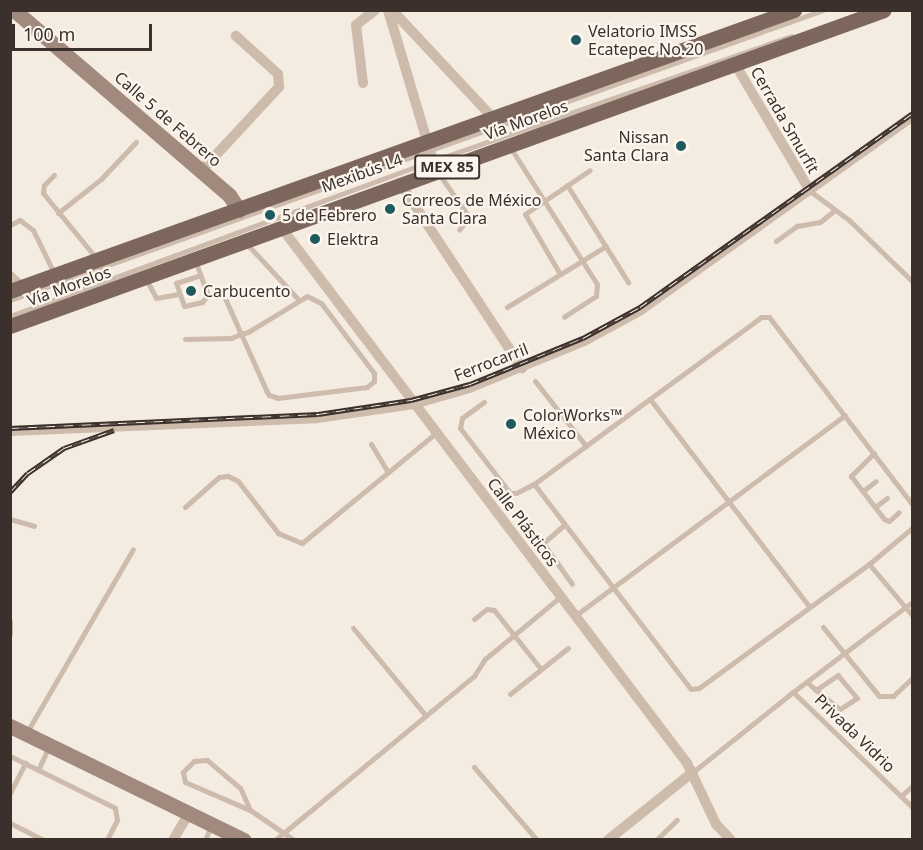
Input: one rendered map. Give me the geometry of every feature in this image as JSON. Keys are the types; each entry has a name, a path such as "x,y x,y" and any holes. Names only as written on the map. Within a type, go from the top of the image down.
{"main road":[{"name":"Vía Morelos","path":"10,326 400,183 432,156 494,119 794,10"},
{"name":"Vía Morelos","path":"16,289 239,210 432,156 509,146 884,10"}],"street":[{"name":"Calle 5 de Febrero","path":"14,10 234,200 239,210"},
{"path":"363,83 356,25 375,10"},
{"path":"388,10 432,156"},
{"path":"392,10 494,119"},
{"path":"201,171 281,82 278,74 236,36"},
{"name":"Cerrada Smurfit","path":"735,64 810,191"},
{"name":"Ferrocarril","path":"10,431 295,419 414,404 522,368 641,310 912,117"},
{"path":"400,183 522,368"},
{"name":"Calle Plásticos","path":"281,227 693,772 716,824 731,840"},
{"path":"10,276 16,289"},
{"path":"10,726 244,840"},
{"path":"608,840 693,772"},
{"path":"173,840 189,813"}],"lane":[{"name":"Mexibús L4","path":"10,316 823,10"},
{"name":"Mexibús L4","path":"10,300 861,10"},
{"path":"58,213 101,179 136,142"},
{"path":"509,146 597,284 597,294 564,316"},
{"path":"432,156 469,217 459,230"},
{"path":"560,274 525,218 526,212 590,170"},
{"path":"54,175 43,190 58,213 99,261"},
{"path":"567,185 628,282"},
{"path":"810,191 835,210 912,281"},
{"path":"776,241 797,226 820,222 835,210"},
{"path":"10,225 20,220 33,230 49,256 55,276"},
{"path":"245,241 297,298"},
{"path":"507,308 606,246"},
{"path":"195,260 207,293 205,300 186,307 178,294 177,282 200,275"},
{"path":"145,278 156,298 178,294"},
{"path":"185,339 241,334 258,328 297,298 307,296 321,303 374,373 371,384 273,397 267,392 241,334 225,298"},
{"path":"484,402 462,418 460,428 510,492 534,484 766,316 912,504"},
{"path":"535,381 586,446"},
{"path":"650,399 809,606"},
{"path":"574,616 728,500 845,416"},
{"path":"185,507 219,477 228,476 238,481 278,533 302,543 436,433"},
{"path":"371,444 388,472"},
{"path":"874,453 851,474 886,521 899,512"},
{"path":"863,491 876,481"},
{"path":"534,484 612,589 691,688 699,688 869,564 912,528"},
{"path":"875,507 887,498"},
{"path":"10,519 34,526"},
{"path":"564,525 542,542 572,584"},
{"path":"26,734 133,549"},
{"path":"869,564 912,615"},
{"path":"275,840 474,676 485,659 560,597"},
{"path":"793,692 912,602"},
{"path":"474,620 492,609 541,669"},
{"path":"10,621 10,634"},
{"path":"823,627 882,698 893,696 912,678"},
{"path":"353,628 426,716"},
{"path":"510,694 568,648"},
{"path":"807,682 816,690 840,709 857,698 838,675 816,690"},
{"name":"Privada Vidrio","path":"693,772 793,692 912,807"},
{"path":"38,770 50,745"},
{"path":"10,756 115,808 117,820 107,840"},
{"path":"250,810 240,788 210,762 198,759 183,772 185,782 225,802 250,810 294,840"},
{"path":"10,793 25,763"},
{"path":"474,767 537,840"},
{"path":"901,796 912,786"},
{"path":"656,840 676,820"},
{"path":"10,823 43,840"},
{"path":"205,840 212,824"}],"railway":[{"path":"10,428 318,414 411,400 470,384 583,338 640,307 912,114"},
{"path":"10,492 28,473 64,448 114,430"}],"place":[{"name":"Velatorio IMSS Ecatepec No.20","path":"576,40"},
{"name":"Nissan Santa Clara","path":"681,146"},
{"name":"Correos de México Santa Clara","path":"390,209"},
{"name":"5 de Febrero","path":"270,215"},
{"name":"Elektra","path":"315,239"},
{"name":"Carbucento","path":"191,291"},
{"name":"ColorWorks™ México","path":"511,424"}]}
